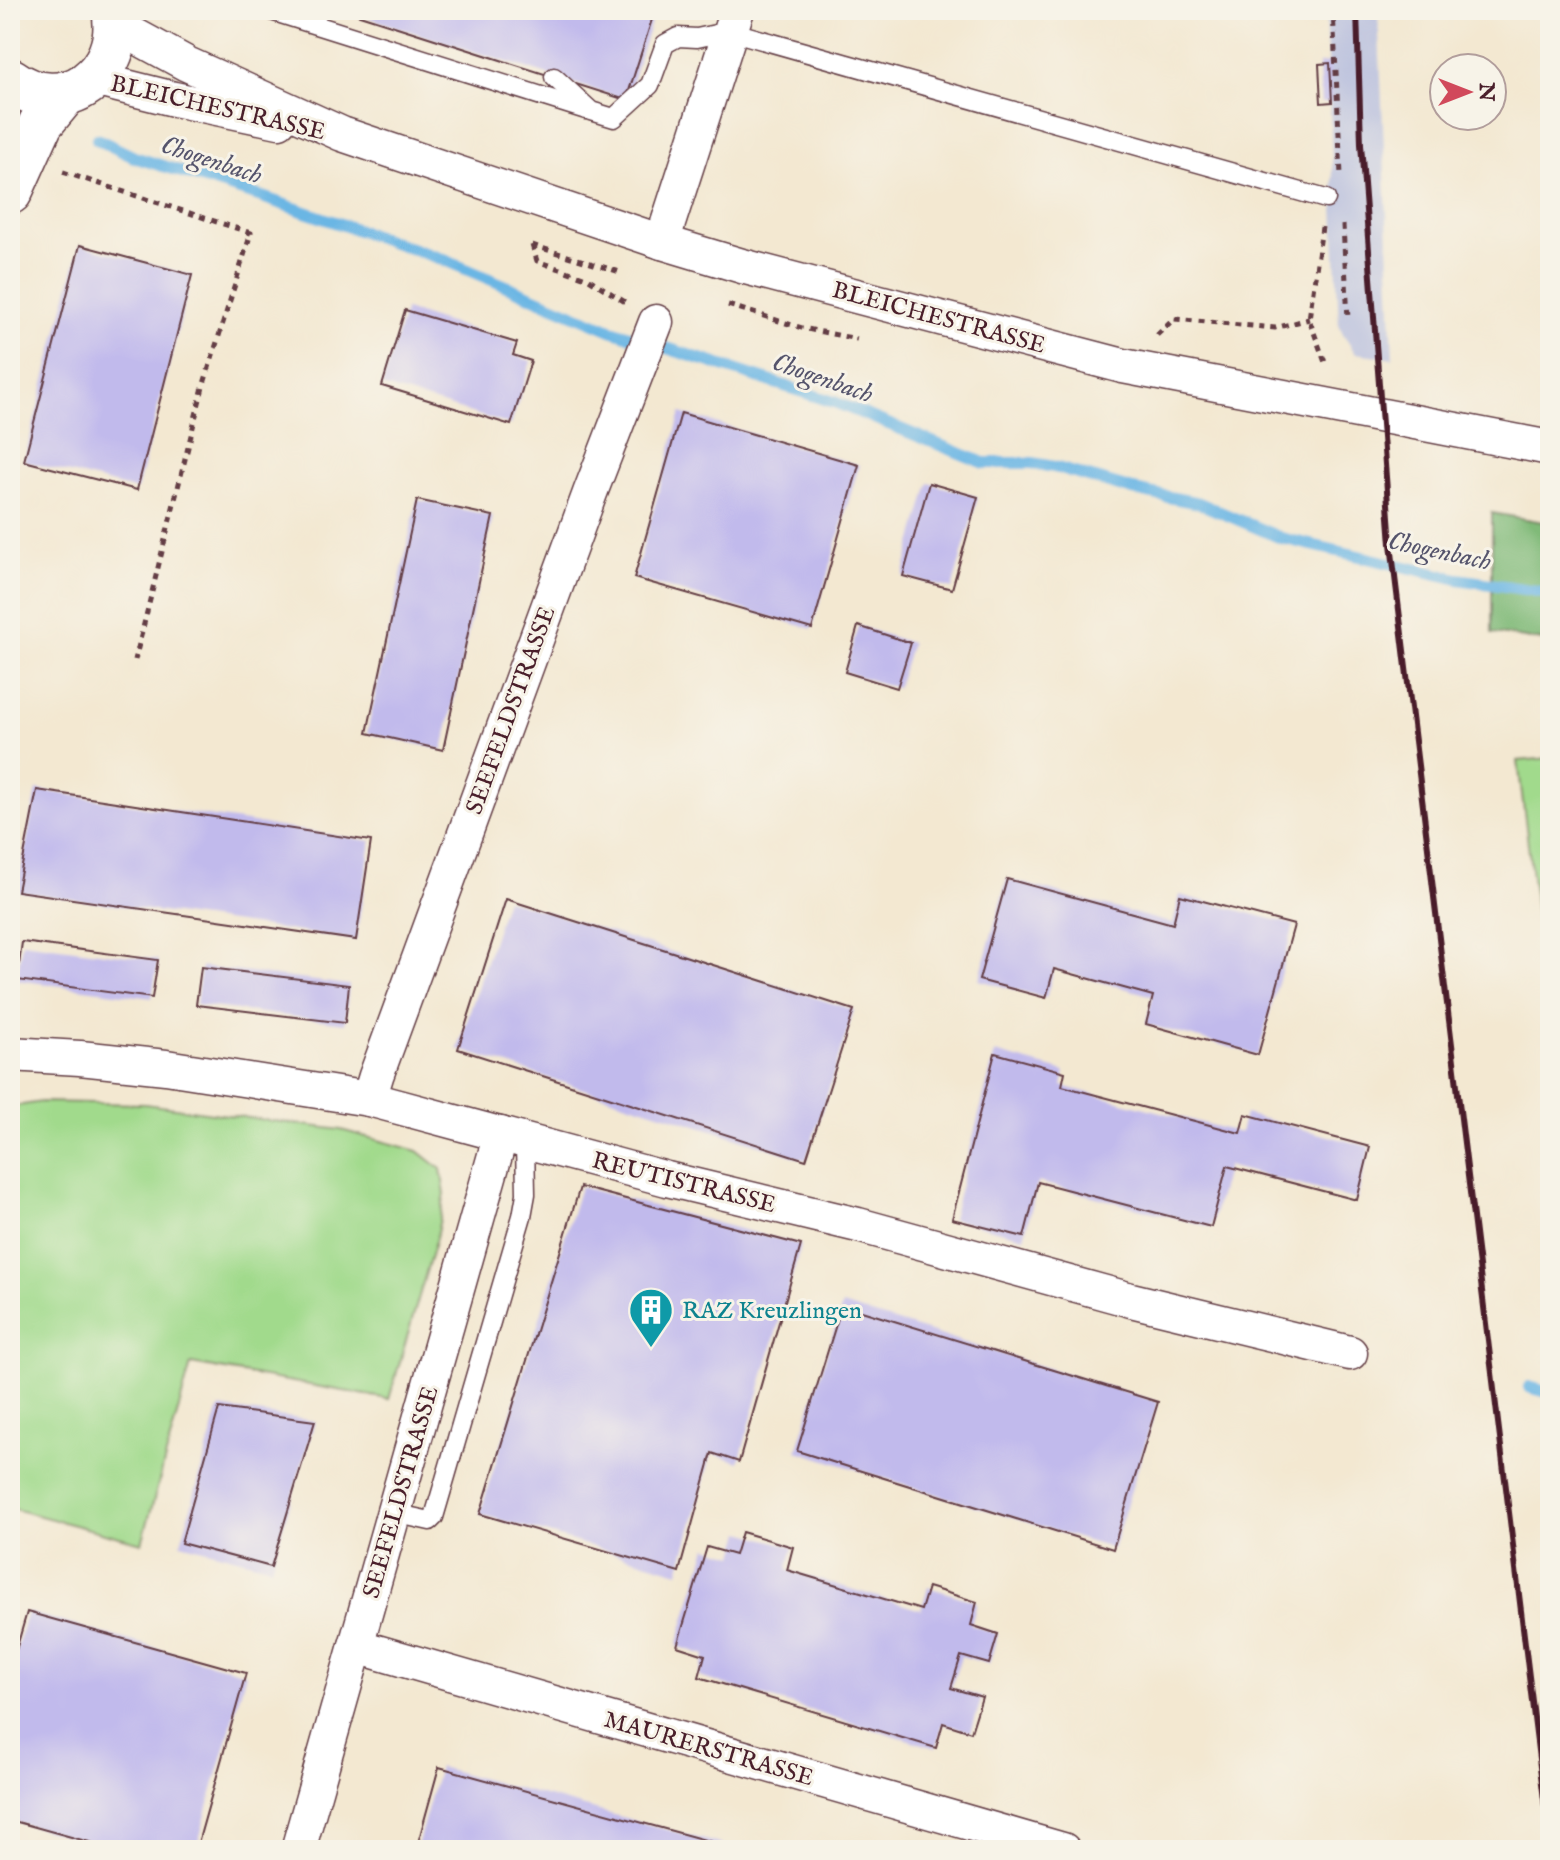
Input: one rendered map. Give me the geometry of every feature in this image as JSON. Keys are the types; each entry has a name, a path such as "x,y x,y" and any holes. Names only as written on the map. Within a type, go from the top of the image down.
{"main road":[{"path":"10,192 41,123 107,64 114,46 115,18"},
{"path":"10,80 34,93 80,86"}],"street":[{"name":"BLEICHESTRASSE","path":"115,18 187,64 342,134 742,266 1123,366 1550,448"},
{"path":"662,242 734,20"},
{"name":"BLEICHESTRASSE","path":"80,86 174,99 342,134"},
{"name":"SEEFELDSTRASSE","path":"369,1099 550,601 656,322"},
{"name":"REUTISTRASSE","path":"10,1054 166,1067 369,1099 667,1179 858,1225 1131,1300 1350,1353"},
{"name":"SEEFELDSTRASSE","path":"298,1850 394,1513 513,1138"},
{"name":"MAURERSTRASSE","path":"356,1646 1063,1850"}],"lane":[{"path":"268,10 614,118 650,85 665,44 678,37 697,38 734,20 1334,193"},
{"path":"554,77 591,111"}],"path":[{"path":"1305,10 1333,13 1334,193 1309,319 1327,370"},
{"path":"55,169 251,233 203,387 135,660"},
{"path":"1343,217 1348,319"},
{"path":"532,245 537,261 589,279 656,322"},
{"path":"1157,335 1174,319 1275,328 1309,319"}],"shaded area":[{"path":"1326,10 1378,10 1393,358 1355,353 1339,327"}],"green space":[{"path":"1492,513 1550,523 1550,642 1492,633"},
{"path":"1550,758 1550,1028 1518,761"},
{"path":"41,1102 145,1104 341,1130 418,1151 441,1169 445,1194 436,1238 389,1399 191,1364 142,1543 10,1508 10,1107"}],"building":[{"path":"344,10 655,10 626,100"},
{"path":"1330,63 1332,102 1321,103 1319,64"},
{"path":"80,245 192,275 137,490 24,461"},
{"path":"405,310 517,343 513,355 531,361 511,425 382,386"},
{"path":"681,413 859,465 812,629 634,578"},
{"path":"929,483 978,497 952,589 903,576"},
{"path":"417,500 493,516 443,750 367,733"},
{"path":"858,626 911,643 897,688 845,672"},
{"path":"37,790 371,841 356,940 17,891"},
{"path":"1007,879 1173,924 1180,895 1294,925 1258,1055 1146,1024 1153,996 1054,969 1046,998 979,980"},
{"path":"506,899 854,1010 806,1160 458,1049"},
{"path":"22,942 158,960 152,998 17,980"},
{"path":"201,967 349,985 345,1023 196,1005"},
{"path":"995,1053 1065,1072 1062,1086 1240,1133 1245,1114 1370,1147 1357,1200 1227,1166 1211,1227 1038,1182 1024,1237 952,1219"},
{"name":"RAZ Kreuzlingen","path":"580,1187 801,1245 739,1462 712,1453 679,1572 480,1514"},
{"path":"842,1305 1158,1402 1113,1549 797,1451"},
{"path":"219,1408 315,1421 271,1567 181,1543"},
{"path":"742,1532 793,1547 787,1570 921,1610 928,1587 977,1602 971,1625 998,1634 989,1664 961,1656 951,1688 982,1697 971,1732 943,1723 936,1748 699,1677 705,1655 677,1646 707,1547 735,1555"},
{"path":"27,1612 246,1673 196,1850 118,1850 10,1820 10,1671"},
{"path":"439,1767 738,1849 738,1850 416,1850"}],"waterway":[{"name":"Chogenbach","path":"97,139 134,157 442,259 611,330 834,402 984,463 1032,463 1054,467 1133,490 1199,503 1281,538 1458,579 1550,593"},
{"path":"1529,1387 1550,1393"}],"railway":[{"path":"1357,10 1361,144 1391,544 1550,1849"}],"place":[{"name":"RAZ Kreuzlingen","path":"651,1349"}]}
